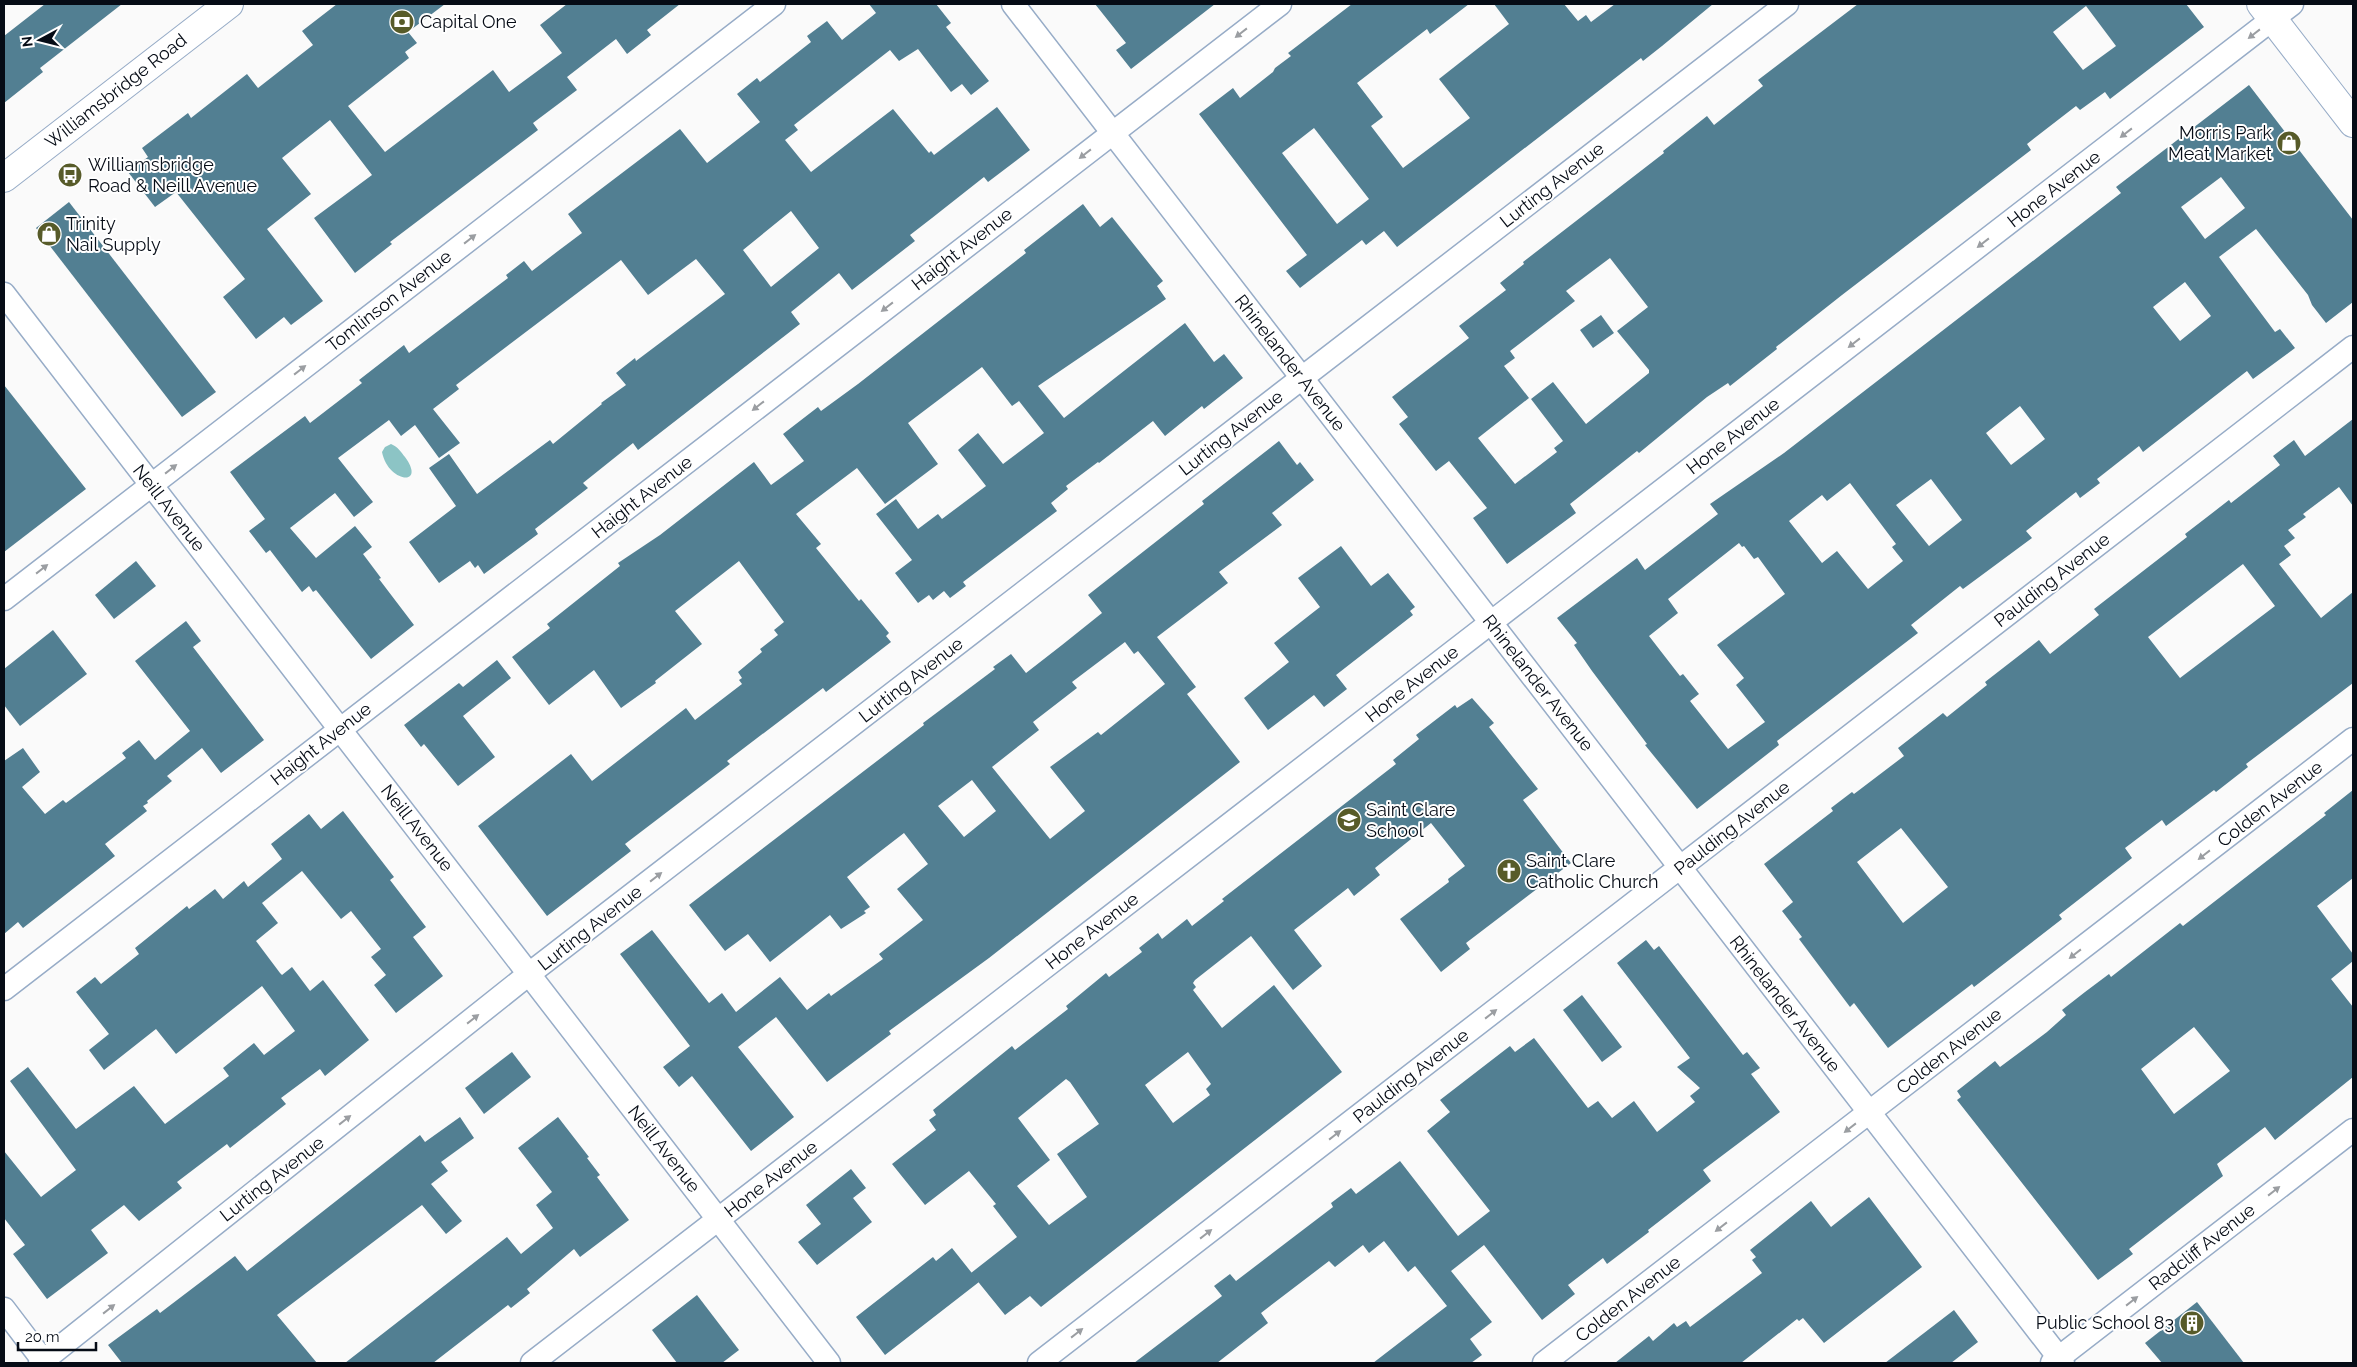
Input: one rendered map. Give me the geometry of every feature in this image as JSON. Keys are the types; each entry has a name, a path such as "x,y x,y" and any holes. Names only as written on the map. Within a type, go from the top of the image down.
{"main road":[{"name":"Williamsbridge Road","path":"4,178 229,4"},
{"path":"2276,9 2353,123"}],"street":[{"name":"Tomlinson Avenue","path":"4,599 774,4"},
{"name":"Rhinelander Avenue","path":"1013,4 1491,622 2058,1361"},
{"name":"Haight Avenue","path":"4,989 1280,4"},
{"name":"Lurting Avenue","path":"43,1362 529,974 1787,4"},
{"name":"Hone Avenue","path":"532,1363 1491,622 2276,9"},
{"name":"Neill Avenue","path":"4,294 829,1363"},
{"name":"Paulding Avenue","path":"1039,1363 2353,347"},
{"name":"Colden Avenue","path":"1544,1363 2353,739"},
{"name":"Radcliff Avenue","path":"2058,1361 2353,1130"},
{"path":"4,1309 43,1362"}],"water":[{"path":"391,444 401,451 411,467 412,473 409,477 398,475 391,470 386,462 382,452 385,447"}],"building":[{"path":"45,4 122,4 40,68 43,72 4,103 4,36"},
{"path":"337,4 445,4 408,32 417,43 405,52 409,58 348,106 385,152 493,70 509,92 562,53 540,25 567,4 680,4 647,30 651,35 627,54 616,39 567,77 577,90 533,123 538,130 390,242 392,244 355,273 314,218 372,175 330,120 282,158 311,194 267,229 323,301 291,325 284,317 256,339 223,297 245,279 176,192 155,207 128,172 148,157 142,148 188,113 191,118 247,74 258,88 313,45 302,31"},
{"path":"869,4 936,4 951,23 946,27 989,81 971,95 962,84 951,92 918,49 899,61 890,50 794,125 798,130 785,140 811,172 893,109 929,153 931,151 934,155 997,107 1030,150 988,182 984,177 910,235 915,241 852,290 839,273 791,312 800,324 638,450 633,443 583,483 588,488 535,529 538,534 484,574 478,565 475,568 470,561 439,583 409,542 456,506 429,468 449,454 477,494 550,440 553,444 601,403 626,385 616,373 635,358 636,361 725,294 696,259 648,295 621,260 456,385 459,389 433,409 460,443 439,458 415,425 401,436 389,420 338,458 373,502 354,517 335,493 290,528 316,558 355,526 372,547 363,554 381,578 379,579 414,625 371,659 316,590 313,592 309,586 302,592 270,550 266,553 249,531 265,519 230,472 305,416 310,423 362,383 359,380 404,345 409,353 508,278 506,275 524,261 532,271 582,233 568,214 680,129 707,163 760,122 737,94 757,78 760,82 811,42 807,36 827,21 842,40 876,13","holes":["791,211 819,248 771,287 743,250"]},
{"path":"1095,4 1215,4 1131,69 1116,50 1126,43"},
{"path":"1352,4 1469,4 1430,34 1427,29 1357,83 1383,117 1371,126 1403,168 1470,118 1439,79 1509,24 1494,4 1564,4 1578,21 1586,15 1591,22 1615,4 1713,4 1643,61 1641,58 1397,247 1384,231 1366,245 1362,240 1300,288 1286,271 1307,255 1199,114 1233,88 1240,98 1291,56 1288,53","holes":["1314,128 1369,199 1337,224 1282,153"]},
{"path":"1858,4 2186,4 2204,27 2110,99 2105,92 2080,110 2076,106 2027,144 2031,150 1842,295 1730,386 1728,383 1707,397 1639,453 1637,451 1570,504 1576,513 1507,564 1473,518 1487,508 1449,461 1436,471 1399,424 1408,417 1392,397 1469,338 1459,326 1506,290 1500,283 1524,264 1523,262 1664,153 1663,151 1707,116 1714,125 1763,86 1758,80","holes":["2086,6 2116,46 2083,70 2053,32","1610,258 1648,307 1617,331 1649,370 1649,373 1586,424 1553,382 1531,399 1563,441 1554,448 1557,452 1515,484 1478,438 1529,398 1504,366 1515,358 1510,351 1575,301 1566,291"]},
{"path":"2249,85 2353,220 2353,302 2326,323 2312,305 2308,295 2256,229 2219,257 2275,332 2280,329 2295,348 2253,379 2247,371 2143,452 2139,446 2097,479 2100,483 2080,498 2076,492 2026,531 2032,538 1963,589 1960,586 1911,625 1918,633 1777,741 1779,745 1697,809 1645,745 1647,744 1592,671 1574,645 1577,643 1557,618 1637,558 1645,570 1718,514 1710,504 1784,453 2121,193 2116,187","holes":["2221,177 2245,208 2205,239 2181,207","2185,282 2211,316 2180,341 2153,307","2020,406 2045,439 2011,465 1986,433","1931,479 1962,520 1929,546 1896,505","1850,483 1896,544 1892,547 1903,561 1868,589 1837,551 1822,563 1789,521 1822,495 1827,501","1739,543 1742,547 1744,546 1754,559 1758,557 1785,594 1717,645 1744,678 1736,685 1765,722 1728,749 1690,701 1699,694 1683,674 1680,676 1649,636 1678,613 1668,599"]},
{"path":"69,202 216,392 182,417 36,228"},
{"path":"1083,204 1100,227 1112,217 1163,281 1157,286 1166,299 1038,386 1064,418 1185,323 1214,362 1224,354 1243,378 1204,409 1202,406 1165,436 1153,421 1066,486 1068,489 1051,503 1057,511 963,582 966,586 950,598 944,591 933,600 929,595 918,603 895,573 912,560 876,514 896,499 918,529 938,514 942,519 986,486 958,450 978,433 1003,464 1044,433 1019,401 1012,406 982,367 908,423 938,464 885,504 857,468 796,514 821,544 816,548 859,601 861,599 889,633 886,636 891,642 826,692 823,688 727,761 730,764 625,844 631,851 547,916 478,826 571,754 592,781 686,708 695,720 742,684 739,680 742,678 738,672 762,652 760,649 778,635 774,630 784,622 739,561 675,611 702,644 655,681 656,683 621,708 594,670 549,705 512,657 550,628 547,624 620,566 618,563 660,535 754,462 771,485 804,461 783,434 818,407 821,411 858,384 1026,253 1024,250"},
{"path":"1601,315 1614,333 1593,348 1580,330"},
{"path":"4,385 86,489 4,552"},
{"path":"2353,419 2353,506 2339,487 2303,514 2306,517 2288,530 2295,538 2284,546 2291,555 2279,564 2321,618 2353,592 2353,683 2246,764 2248,767 2216,792 2214,790 2166,826 2162,820 2125,848 2132,858 2059,915 2062,919 1974,987 1972,984 1888,1048 1854,1003 1850,1007 1799,939 1802,937 1782,911 1793,902 1764,864 1833,811 1831,808 1852,792 1854,794 1904,756 1898,748 1943,713 1947,717 1987,685 1985,682 2039,640 2050,654 2099,615 2094,609 2187,537 2185,534 2229,500 2231,503 2280,465 2273,456 2294,440 2305,456","holes":["2243,564 2275,606 2180,678 2148,637","1901,828 1948,887 1903,923 1857,862"]},
{"path":"1279,441 1297,465 1300,462 1314,480 1272,513 1282,525 1219,572 1228,583 1157,637 1196,687 1187,694 1240,762 989,958 889,1031 891,1034 827,1082 776,1017 738,1047 794,1117 751,1151 692,1076 679,1087 663,1067 690,1046 620,954 652,930 709,1003 722,993 736,1012 780,977 807,1010 829,993 831,996 883,959 879,954 923,920 897,889 928,864 904,833 847,877 870,907 864,911 866,913 841,929 830,915 770,962 748,934 725,951 689,905 924,725 923,723 995,669 993,667 1011,654 1026,673 1062,645 1102,613 1088,595 1204,504 1202,501","holes":["1125,642 1134,654 1138,651 1165,684 1101,735 1098,732 1050,767 1085,811 1050,839 992,767 1039,730 1033,722 1077,688 1072,682","972,780 996,811 964,837 938,806"]},
{"path":"1341,546 1371,586 1388,573 1415,607 1410,611 1413,615 1336,675 1347,689 1324,707 1314,695 1268,730 1244,698 1289,662 1274,643 1320,607 1298,578"},
{"path":"136,561 156,586 114,619 95,595"},
{"path":"186,621 201,641 193,647 264,740 221,773 202,748 167,776 172,781 147,801 148,803 143,806 147,811 105,844 115,856 23,928 18,922 4,934 4,761 23,748 40,772 22,787 45,814 63,800 66,803 126,758 122,753 139,740 155,760 190,731 135,661"},
{"path":"53,630 87,674 20,726 4,705 4,669"},
{"path":"497,660 511,678 463,716 495,757 458,786 424,744 421,747 404,725 459,683 463,687"},
{"path":"1472,698 1494,723 1489,727 1538,789 1523,800 1571,863 1466,943 1470,949 1441,972 1400,919 1449,882 1448,879 1465,866 1431,823 1375,868 1380,875 1354,896 1348,888 1294,930 1322,966 1293,990 1251,936 1195,980 1193,983 1196,987 1193,990 1222,1028 1274,985 1342,1072 1041,1307 1030,1296 1005,1315 971,1273 1017,1237 993,1206 996,1204 969,1171 925,1205 892,1164 936,1130 929,1120 936,1115 933,1110 1012,1046 1015,1050 1068,1009 1066,1006 1106,973 1109,977 1142,952 1139,948 1158,933 1162,939 1187,919 1192,926 1224,901 1222,899 1396,764 1393,760 1419,739 1416,735 1455,705 1457,708","holes":["1188,1052 1211,1084 1206,1089 1210,1095 1173,1123 1145,1085","1066,1079 1099,1124 1057,1154 1087,1197 1049,1225 1017,1186 1050,1160 1018,1118"]},
{"path":"2353,790 2353,878 2317,906 2353,954 2353,961 2331,979 2353,1007 2353,1077 2275,1140 2265,1127 2217,1164 2223,1176 2129,1249 2133,1254 2098,1280 1957,1100 1961,1097 1957,1091 1995,1061 2000,1067 2047,1032 2066,1015 2062,1010 2109,974 2111,977 2180,923 2183,926 2326,815 2324,813","holes":["2194,1027 2230,1071 2174,1114 2141,1069"]},
{"path":"343,811 394,877 390,880 426,927 413,937 443,976 396,1013 374,985 386,975 371,957 381,949 351,911 341,919 302,871 262,903 278,923 256,941 280,973 282,975 292,967 310,991 323,980 369,1040 325,1076 320,1069 281,1098 286,1104 230,1148 227,1144 177,1182 182,1188 139,1221 124,1205 91,1230 108,1253 47,1299 13,1254 25,1245 4,1218 4,1151 41,1197 76,1170 10,1081 28,1067 76,1129 134,1086 165,1124 229,1076 223,1068 254,1043 264,1055 295,1031 262,986 176,1054 156,1029 104,1070 89,1050 109,1034 76,992 95,977 101,984 139,954 135,948 187,906 189,909 215,889 223,899 244,881 248,887 282,859 271,844 309,814 321,829"},
{"path":"1646,940 1654,950 1659,946 1743,1055 1747,1052 1760,1068 1751,1074 1780,1112 1703,1170 1711,1181 1648,1230 1649,1232 1607,1264 1603,1258 1568,1285 1575,1294 1542,1320 1484,1245 1451,1271 1492,1322 1470,1339 1482,1355 1471,1363 1373,1363 1447,1306 1415,1266 1408,1272 1384,1241 1369,1253 1363,1245 1335,1267 1329,1261 1261,1313 1268,1323 1217,1363 1134,1363 1222,1296 1214,1286 1230,1274 1236,1281 1333,1207 1331,1203 1351,1188 1356,1194 1400,1161 1458,1236 1490,1211 1427,1131 1450,1112 1440,1100 1510,1046 1515,1052 1534,1038 1588,1108 1598,1101 1612,1118 1634,1101 1657,1132 1695,1102 1690,1096 1700,1088 1677,1067 1690,1058 1617,963"},
{"path":"1582,995 1622,1047 1602,1062 1563,1010"},
{"path":"512,1052 531,1077 484,1114 465,1088"},
{"path":"460,1117 474,1138 441,1162 448,1171 431,1184 462,1221 446,1234 422,1205 277,1315 317,1363 122,1363 108,1345 157,1309 160,1313 235,1256 247,1271 420,1135 425,1142"},
{"path":"558,1117 589,1157 587,1158 600,1175 597,1177 629,1220 580,1257 574,1249 527,1289 530,1293 511,1308 508,1305 433,1363 345,1363 507,1237 521,1254 553,1228 536,1205 552,1192 518,1148"},
{"path":"851,1169 866,1188 853,1198 872,1222 817,1265 798,1242 821,1224 806,1205"},
{"path":"1869,1197 1922,1267 1824,1343 1803,1318 1799,1321 1797,1319 1741,1363 1615,1363 1649,1336 1653,1341 1674,1323 1677,1327 1686,1321 1690,1327 1762,1273 1752,1260 1756,1257 1750,1250 1811,1201 1831,1227"},
{"path":"952,1248 979,1282 885,1355 856,1317 933,1257 936,1261"},
{"path":"697,1295 739,1350 722,1363 677,1363 652,1330"},
{"name":"Public School 83","path":"2197,1302 2244,1363 2162,1363 2145,1343"},
{"path":"1954,1310 1978,1342 1951,1363 1885,1363"}],"place":[{"name":"Capital One","path":"402,22"},
{"name":"Morris Park Meat Market","path":"2289,143"},
{"name":"Williamsbridge Road & Neill Avenue","path":"70,175"},
{"name":"Trinity Nail Supply","path":"49,234"},
{"name":"Saint Clare School","path":"1349,820"},
{"name":"Saint Clare Catholic Church","path":"1509,871"},
{"name":"Public School 83","path":"2192,1323"}]}
